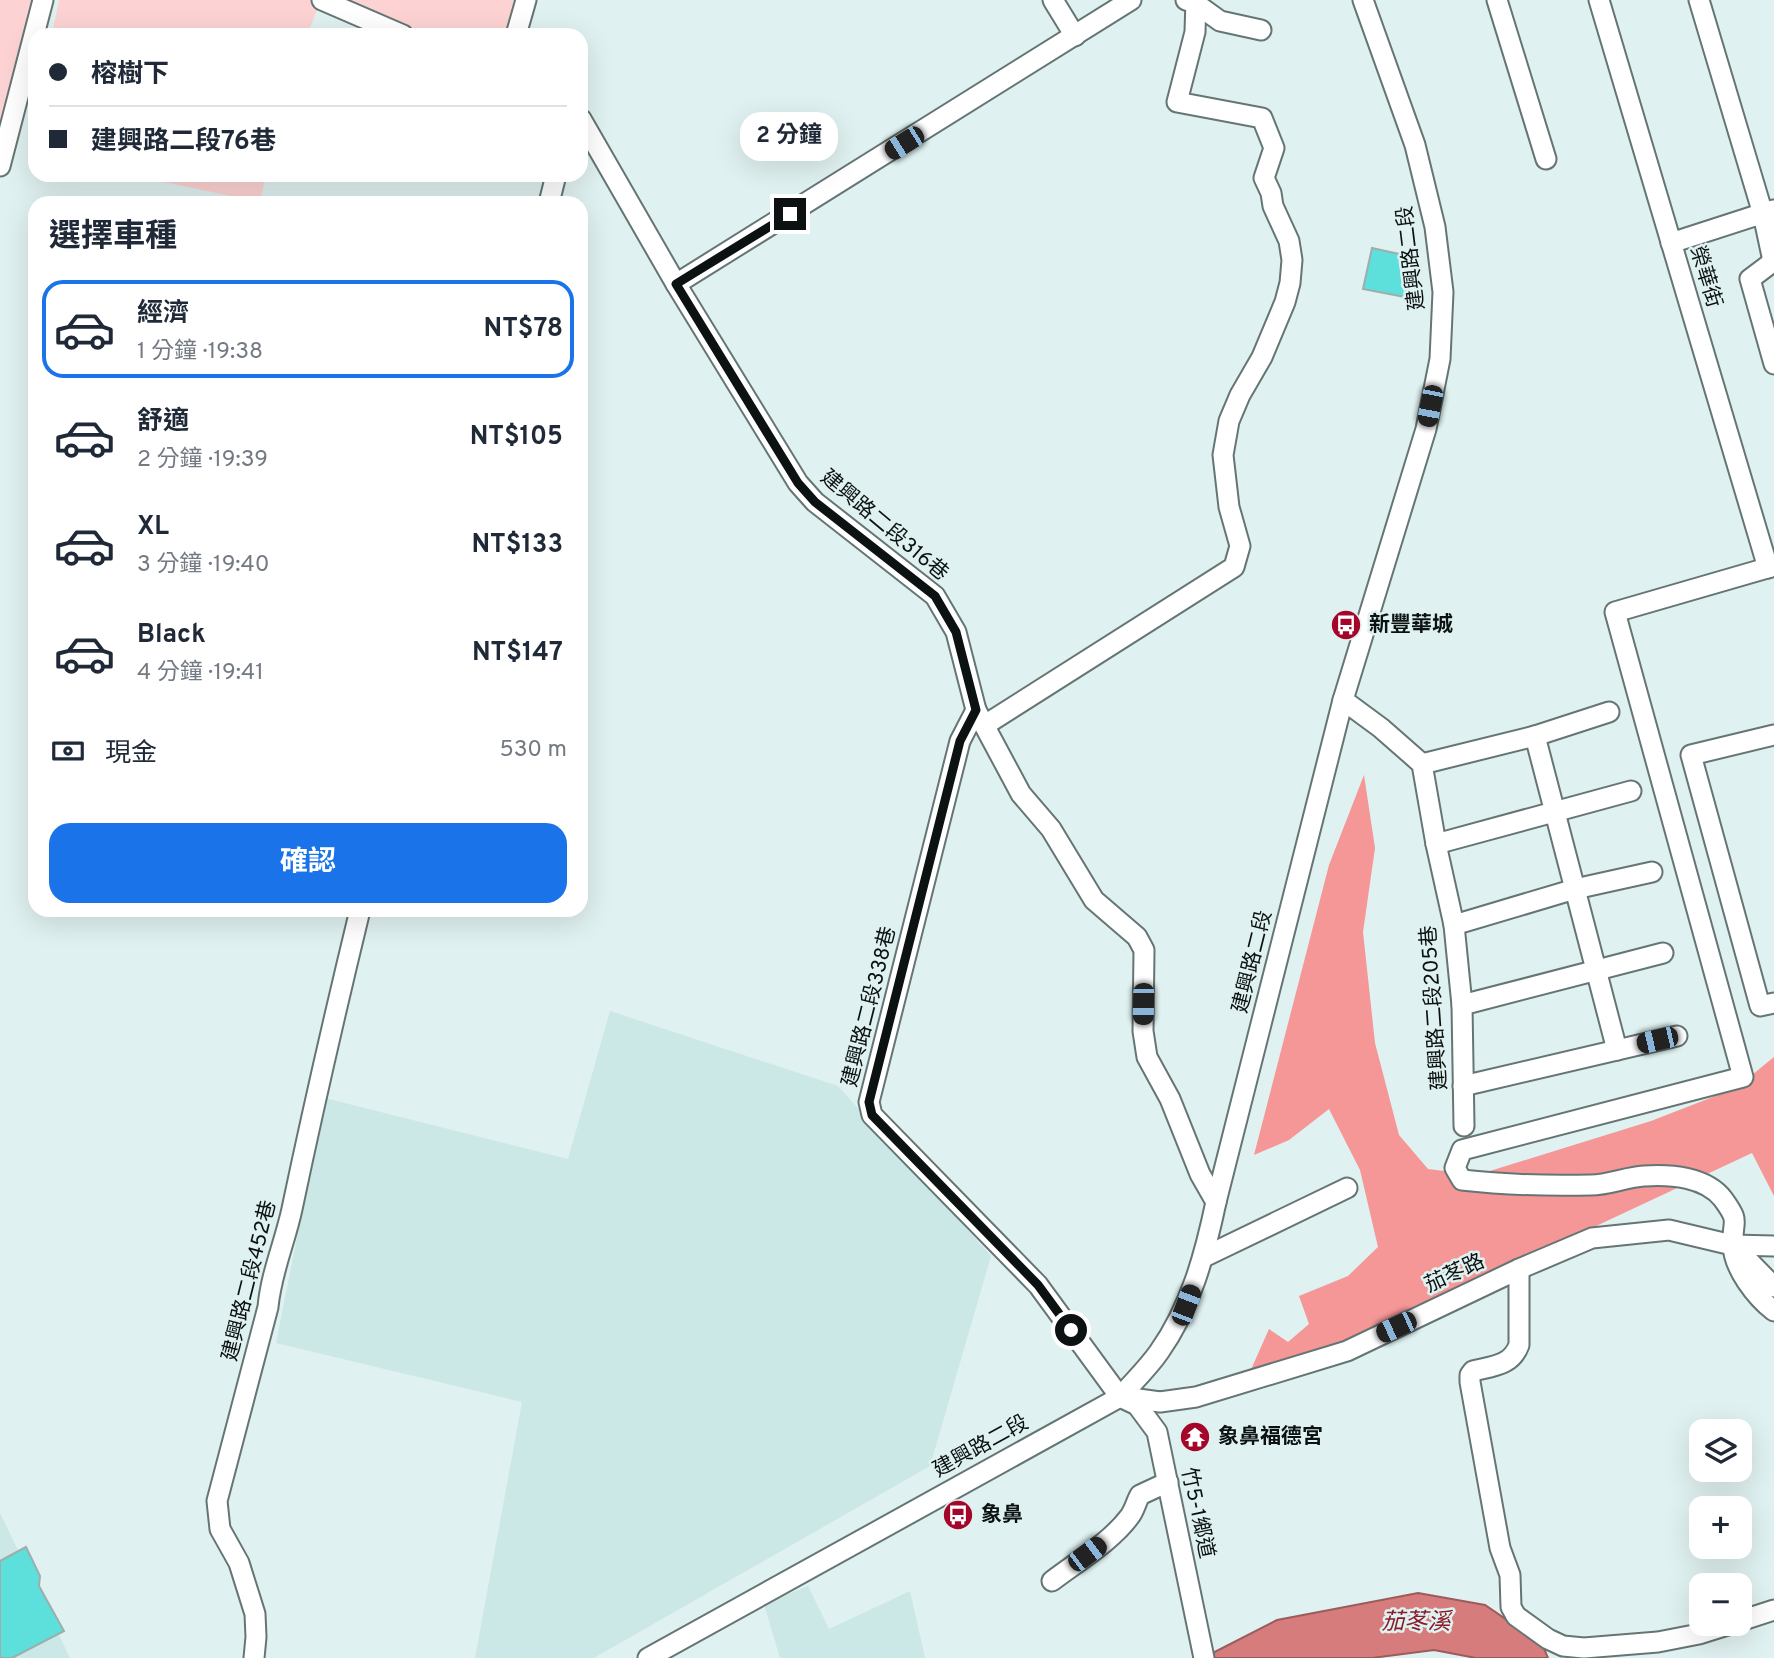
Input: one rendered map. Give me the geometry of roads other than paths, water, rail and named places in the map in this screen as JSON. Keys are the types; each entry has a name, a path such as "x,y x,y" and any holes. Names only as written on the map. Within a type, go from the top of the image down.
{"street":[{"path":"36,28 43,0"},
{"path":"322,0 387,28"},
{"path":"518,28 526,0"},
{"path":"1053,0 1079,33"},
{"path":"1065,0 1079,33"},
{"path":"676,284 1131,0"},
{"name":"建興路二段","path":"648,1658 1120,1396 1159,1352 1186,1305 1204,1257 1343,700 1426,429 1440,359 1443,292 1435,227 1415,145 1363,0"},
{"path":"1497,0 1546,159"},
{"name":"榮華街","path":"1599,0 1771,567"},
{"path":"1699,0 1769,212 1773,261 1750,279 1774,364"},
{"path":"1192,1 1220,21 1261,30"},
{"path":"980,718 1234,567 1240,546 1229,507 1223,455 1229,421 1262,357 1285,302 1292,260 1289,241 1264,178 1274,148 1262,118 1177,102 1195,32 1192,1"},
{"path":"0,166 28,58"},
{"name":"建興路二段316巷","path":"588,131 676,284 798,483 815,502 935,596 956,632 980,718 1021,794 1051,829 1083,886 1094,900 1136,937 1144,950 1143,1031 1147,1057 1170,1099 1200,1174 1216,1202"},
{"path":"1671,243 1769,212"},
{"path":"1771,567 1615,612 1743,1077 1462,1150 1455,1168 1462,1180 1519,1186 1597,1185 1644,1175 1699,1181 1716,1190 1735,1215 1732,1245 1738,1263 1750,1285 1774,1311"},
{"path":"1343,700 1381,728 1422,764 1535,736 1609,712"},
{"name":"建興路二段338巷","path":"980,718 960,741 869,1102 872,1115 1038,1285 1120,1396"},
{"path":"1774,735 1691,755 1760,1006 1774,1003"},
{"path":"1535,736 1617,1050"},
{"name":"建興路二段205巷","path":"1422,764 1454,925 1462,1005 1464,1126"},
{"path":"1436,844 1631,791"},
{"path":"1454,925 1574,889 1652,872"},
{"name":"建興路二段452巷","path":"254,1658 254,1614 239,1563 220,1529 217,1501 268,1307 270,1282 285,1242 320,1075 358,917"},
{"path":"1462,1005 1663,953"},
{"path":"1463,1086 1677,1035"},
{"path":"1204,1257 1347,1188"},
{"name":"茄苳路","path":"1120,1396 1160,1402 1196,1397 1335,1354 1592,1238 1669,1230 1732,1245 1774,1246"},
{"path":"1732,1245 1774,1287"},
{"path":"1519,1269 1519,1345 1516,1354 1508,1362 1474,1371 1470,1375 1500,1548 1510,1575 1511,1606 1516,1616 1563,1646 1584,1648 1658,1642 1689,1636"},
{"name":"竹5-1鄉道","path":"1120,1396 1137,1405 1157,1432 1204,1657"},
{"path":"1052,1581 1105,1541 1132,1513 1140,1495 1168,1482"},
{"path":"1752,1617 1774,1610"}],"water":[{"name":"茄苳溪","path":"1418,1593 1485,1605 1542,1644 1548,1658 1476,1658 1434,1650 1372,1658 1203,1658 1277,1620"}],"place":[{"name":"新豐華城","path":"1346,625"},
{"name":"象鼻福德宮","path":"1195,1437"},
{"name":"象鼻","path":"958,1515"}]}
